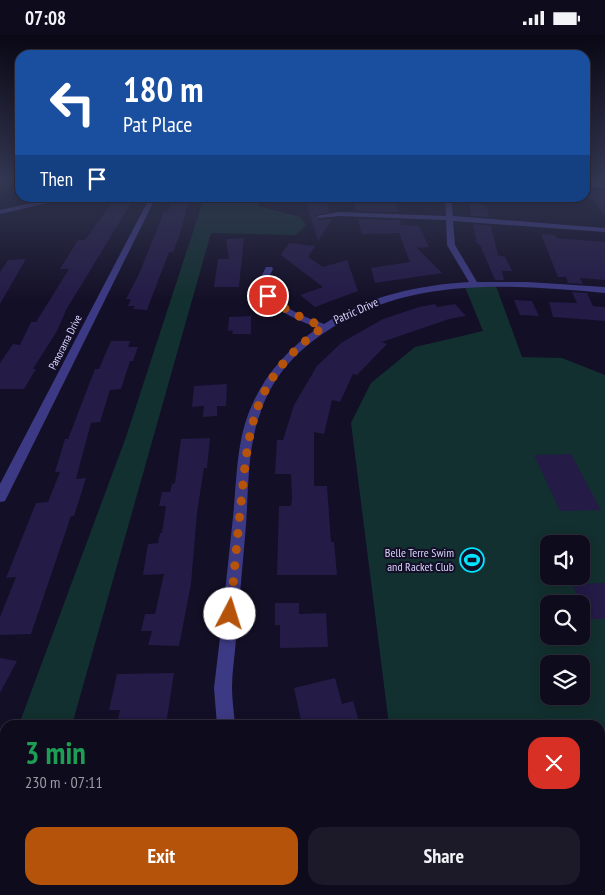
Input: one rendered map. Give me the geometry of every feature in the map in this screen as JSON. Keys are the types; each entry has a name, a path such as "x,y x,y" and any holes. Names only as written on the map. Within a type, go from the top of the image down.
{"street":[{"name":"Panorama Drive","path":"0,497 141,220"},
{"path":"448,220 451,245 474,283"},
{"path":"478,220 605,229"},
{"path":"269,269 262,281 271,299 290,312 323,327"},
{"name":"Patric Drive","path":"226,720 223,688 245,466 251,426 259,402 276,372 296,349 323,327 355,310 392,297 426,289 474,283 526,283 605,290"}],"green space":[{"path":"197,220 302,220 306,225 296,235 211,233 73,720 20,720 21,719 126,437"},
{"path":"496,286 522,357 562,358 605,375 605,720 388,720 351,423 371,383 415,347 483,331 465,287"}],"building":[{"path":"99,220 121,220 66,310 57,331 33,369 36,369 24,389 0,389 0,363 13,344 20,345 31,322 36,322 69,269 60,269 78,240 85,240"},
{"path":"161,220 183,220 173,252 169,252 147,310 133,309 135,306 128,306 131,299 126,299 139,274"},
{"path":"312,220 331,220 318,241"},
{"path":"358,220 400,220 401,225 419,226 429,247 417,248 442,273 375,283 371,268 410,262 399,233 362,234"},
{"path":"473,224 491,226 498,255 505,257 512,271 502,271 504,280 495,280 480,245 477,244"},
{"path":"541,234 555,235 557,238 605,242 605,280 580,278 583,284 568,283 566,277 558,277"},
{"path":"244,238 239,287 214,287 218,259 229,259 226,239"},
{"path":"289,243 315,246 308,257 323,267 347,260 358,291 315,307 300,295 323,287 281,255"},
{"path":"26,259 0,304 0,272 8,260"},
{"path":"572,292 587,293 593,306 605,307 605,321 553,317 549,302 577,303"},
{"path":"514,300 532,301 539,316 520,315"},
{"path":"435,304 437,307 455,304 466,316 449,319 382,342 387,344 357,375 353,374 340,402 332,400 324,434 314,432 314,486 327,486 331,542 334,542 337,575 277,575 279,506 291,506 292,499 291,474 275,474 277,440 283,440 294,405 317,366 341,343 383,319 419,307"},
{"path":"251,316 251,334 232,334 233,330 228,331 229,317"},
{"path":"111,341 130,341 128,347 138,347 133,361 130,361 121,389 110,390 100,422 91,423 76,479 86,478 74,516 71,516 31,634 0,635 0,617 16,577 6,578 36,503 48,502 60,472 55,472 65,439 68,439 95,369 99,369"},
{"path":"227,384 226,406 217,406 217,416 203,417 204,406 192,407 194,386"},
{"path":"210,438 207,468 204,468 197,513 191,584 179,646 148,645 152,631 141,631 145,614 155,614 164,574 143,575 148,544 158,543 160,533 162,533 166,506 159,506 162,492 170,492 172,484 175,483 181,439"},
{"path":"571,454 601,510 560,511 534,455"},
{"path":"590,583 605,583 605,619 590,619 590,595 577,595 572,585 590,585"},
{"path":"275,603 299,603 299,614 326,613 328,647 280,648 280,625 275,625"},
{"path":"0,658 17,661 0,693"},
{"path":"174,673 167,720 118,720 120,710 109,710 117,674"},
{"path":"335,678 342,704 353,701 359,720 301,720 294,688"}],"place":[{"name":"Belle Terre Swim and Racket Club","path":"472,560"}],"route":[{"path":"230,614 248,439 253,416 265,389 276,372 296,349 323,327 290,312 268,296"}]}
